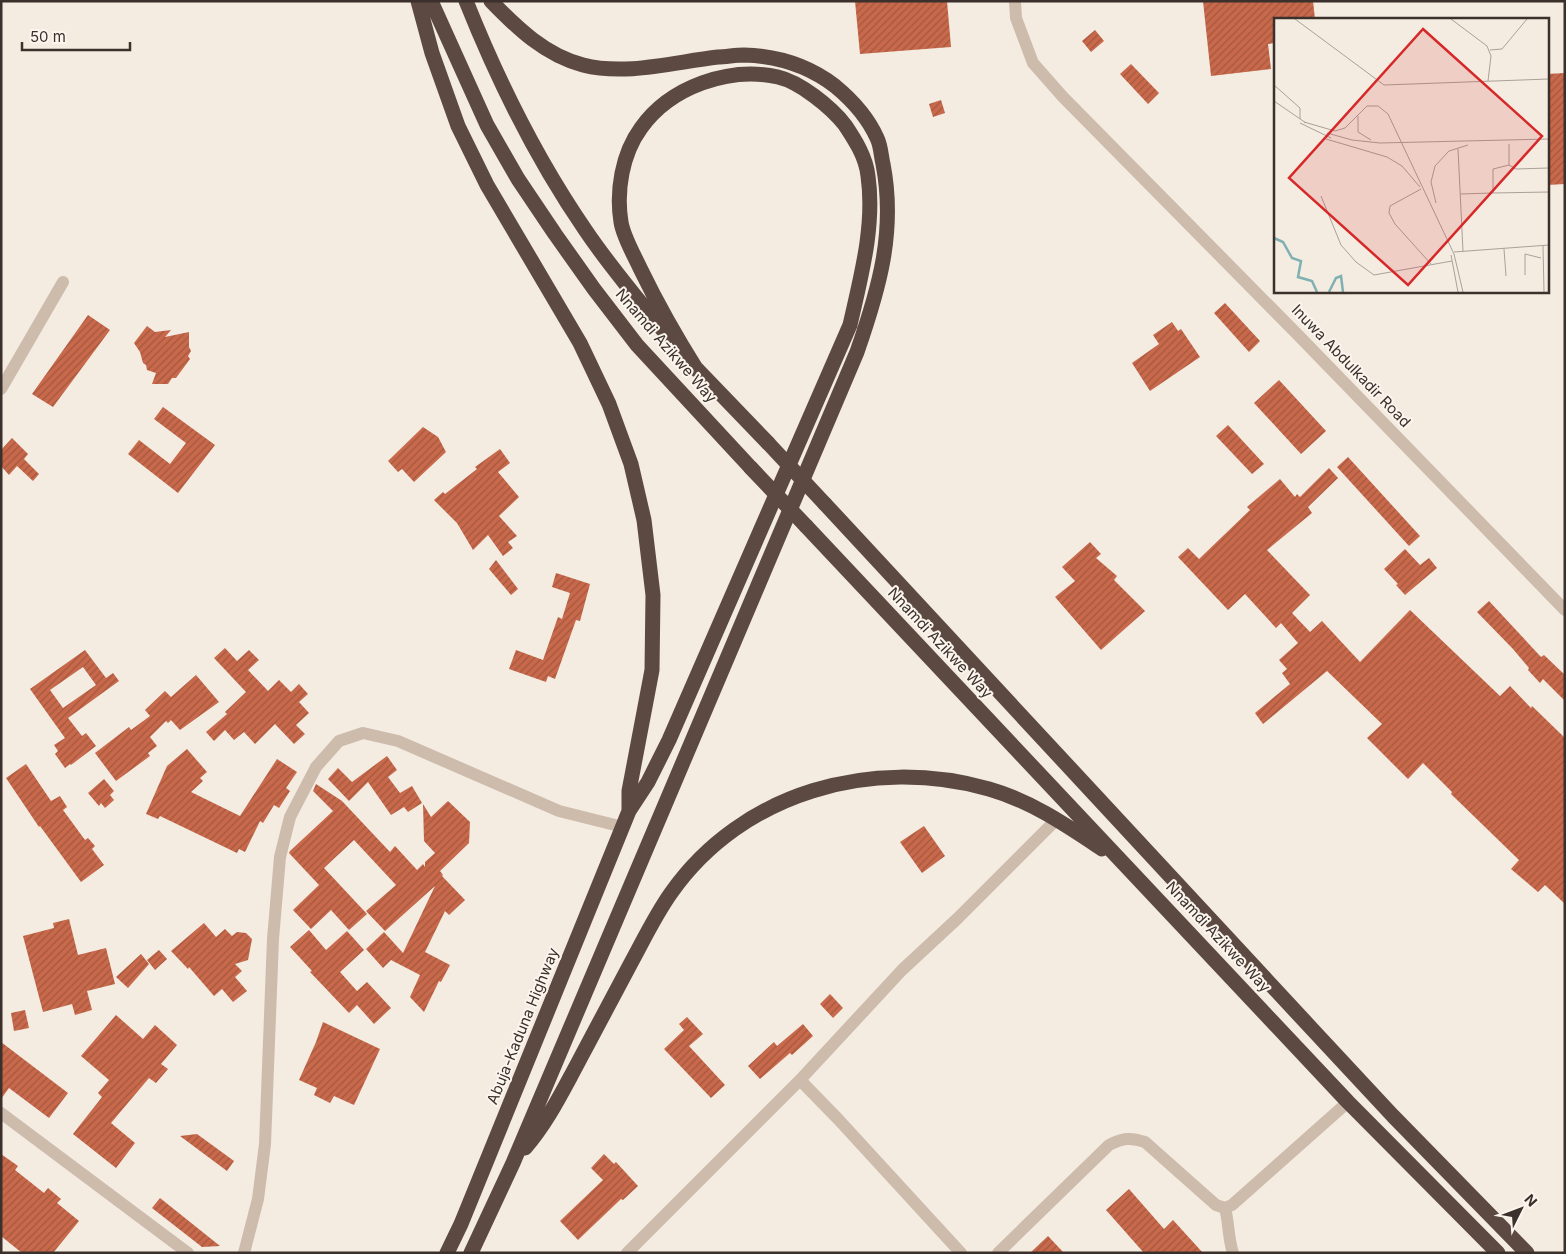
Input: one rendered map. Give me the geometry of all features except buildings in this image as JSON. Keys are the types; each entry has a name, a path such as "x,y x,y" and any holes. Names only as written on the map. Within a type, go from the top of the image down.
{"highway":[{"path":"418,1 432,53 458,126 487,185 580,343 609,404 631,464 644,520 653,604 652,670 629,791 629,810"},
{"name":"Nnamdi Azikwe Way","path":"431,1 487,125 518,179 594,289 637,345 1348,1102 1498,1253"},
{"name":"Nnamdi Azikwe Way","path":"466,1 511,104 546,167 586,230 623,282 697,370 825,504 1339,1058 1527,1253"},
{"path":"471,1253 513,1162 857,352 882,273 889,206 878,140 864,116 846,95 821,76 796,64 772,58 743,55 650,67 608,68 583,65 555,54 534,41 512,23 491,1"},
{"path":"629,810 648,782 670,740 850,325 866,257 871,211 868,174 857,142 837,115 813,94 780,77 749,74 716,77 684,91 655,112 640,129 626,158 620,190 621,224 634,255 667,321 697,370"},
{"path":"513,1162 535,1137 563,1090 671,893 690,870 714,846 768,808 826,786 856,780 926,778 989,789 1024,802 1057,819 1125,864"},
{"name":"Abuja-Kaduna Highway","path":"446,1253 461,1224 629,810"}],"street":[{"name":"Inuwa Abdulkadir Road","path":"1015,1 1016,18 1033,63 1063,97 1298,335 1565,610"},
{"path":"1,389 63,282"},
{"path":"244,1253 258,1199 265,1144 273,939 280,857 290,818 316,767 339,741 363,733 398,741 559,811 622,828"},
{"path":"627,1253 800,1080 902,970 958,918 1057,819"},
{"path":"800,1080 961,1253"},
{"path":"998,1253 1110,1145 1119,1140 1132,1138 1145,1142 1216,1205 1225,1208 1232,1205 1348,1102"},
{"path":"1,1113 188,1253"},
{"path":"1225,1208 1229,1221 1230,1245 1233,1253"}]}
